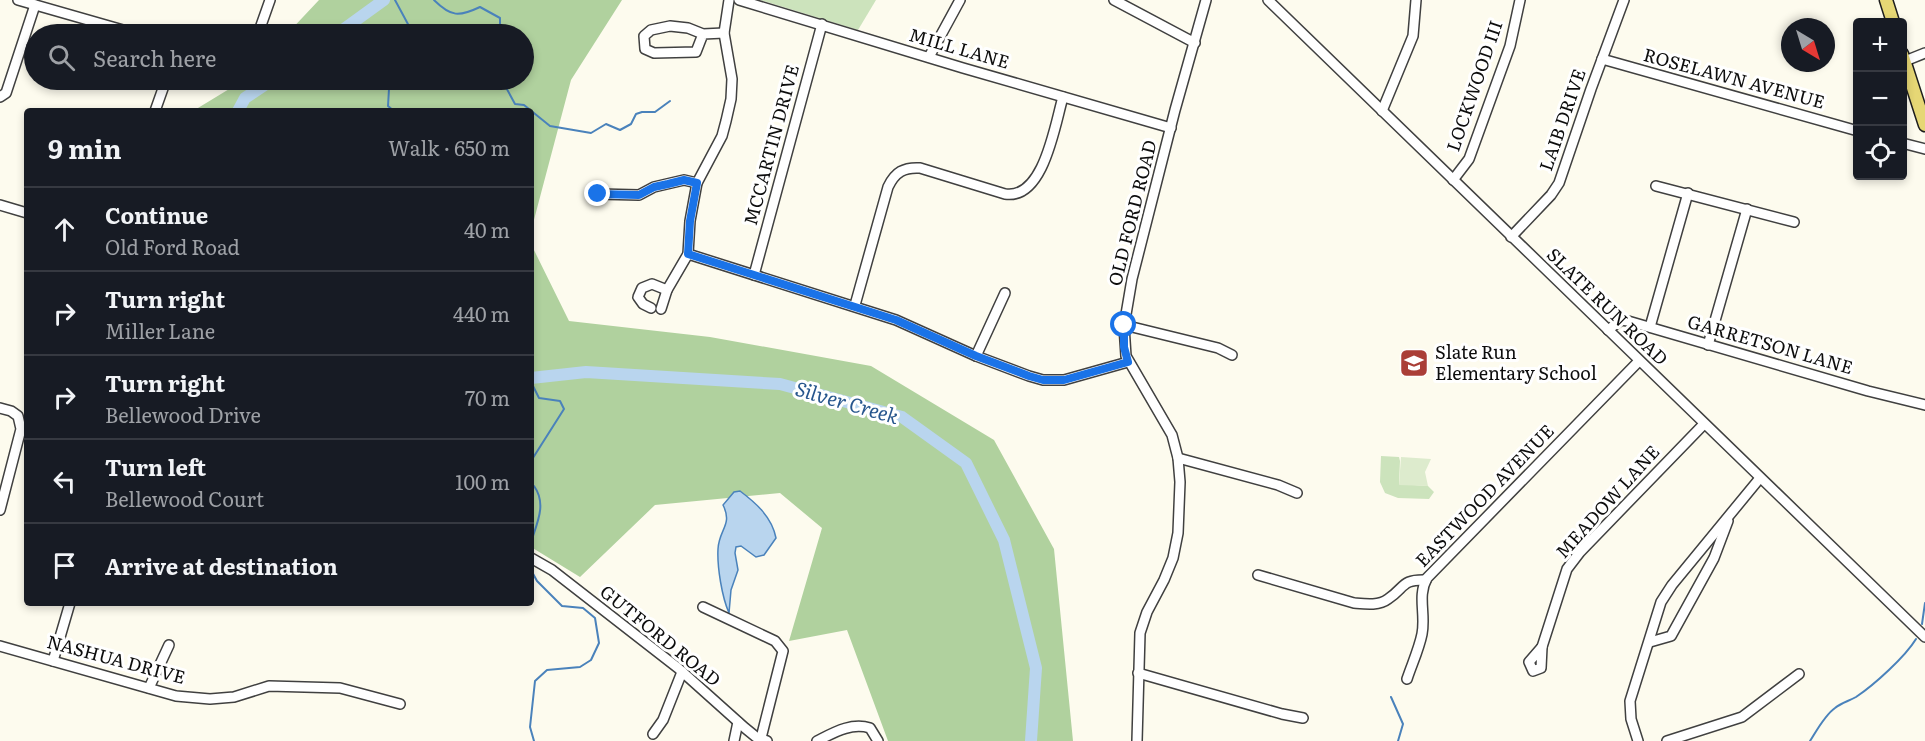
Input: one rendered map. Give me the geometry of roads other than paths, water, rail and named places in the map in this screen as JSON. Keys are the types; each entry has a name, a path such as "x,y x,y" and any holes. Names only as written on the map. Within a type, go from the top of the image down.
{"main road":[{"path":"1886,0 1892,18"},
{"path":"1907,67 1925,125"}],"street":[{"path":"18,0 35,5 53,4 108,24"},
{"path":"262,24 270,0"},
{"path":"667,290 652,284 642,288 638,297 643,304 656,309 688,254 690,221 697,183 722,136 731,99 731,72 724,33 729,0"},
{"name":"MILL LANE","path":"739,0 1171,128"},
{"path":"929,57 960,0"},
{"path":"1114,0 1195,43"},
{"name":"OLD FORD ROAD","path":"1137,741 1139,644 1142,623 1169,570 1178,533 1180,482 1178,458 1167,424 1128,362 1124,347 1124,325 1132,279 1206,0"},
{"name":"SLATE RUN ROAD","path":"1268,0 1277,4 1382,111 1925,637"},
{"path":"1382,111 1413,36 1416,0"},
{"name":"LOCKWOOD III","path":"1453,180 1469,159 1510,46 1520,0"},
{"name":"LAIB DRIVE","path":"1511,237 1551,195 1559,183 1624,0"},
{"path":"29,24 35,5"},
{"name":"MCCARTIN DRIVE","path":"754,275 822,24"},
{"path":"703,34 696,52 654,53 645,49 643,43 644,36 651,30 670,26 688,28 703,34 724,33"},
{"path":"0,97 6,93 24,38"},
{"path":"1907,56 1925,53"},
{"name":"ROSELAWN AVENUE","path":"1602,59 1853,130"},
{"path":"156,108 162,90"},
{"path":"855,306 888,187 897,173 907,168 920,168 1005,194 1022,192 1039,173 1063,96"},
{"path":"1907,144 1925,149"},
{"path":"598,194 639,195 654,187 684,180 697,183"},
{"path":"1656,186 1794,222"},
{"path":"1650,327 1688,193"},
{"path":"0,205 24,212"},
{"path":"1708,345 1747,209"},
{"path":"688,254 896,320 976,356 1029,376 1058,381 1128,362"},
{"path":"976,356 1005,293"},
{"name":"GARRETSON LANE","path":"1608,330 1621,320 1925,405"},
{"path":"1124,325 1218,348 1232,355"},
{"name":"EASTWOOD AVENUE","path":"1407,679 1424,625 1421,595 1426,580 1443,560 1640,361"},
{"path":"0,408 18,416 21,429 0,510"},
{"name":"MEADOW LANE","path":"1542,647 1567,569 1580,552 1704,424"},
{"path":"1178,458 1278,485 1297,493"},
{"path":"1638,741 1631,719 1630,701 1661,602 1672,585 1760,478"},
{"path":"1650,642 1671,636 1714,558 1731,515"},
{"name":"GUTFORD ROAD","path":"534,560 552,570 682,672 738,722 764,740"},
{"path":"1258,575 1354,603 1366,604 1389,599 1396,590 1410,581 1426,580"},
{"path":"53,661 69,606"},
{"path":"703,607 775,641 783,651 764,740"},
{"path":"149,688 169,645"},
{"name":"NASHUA DRIVE","path":"0,646 176,696 210,699 234,697 269,686 340,688 400,704"},
{"path":"652,734 663,720 682,672"},
{"path":"1138,673 1303,718"},
{"path":"1667,741 1742,717 1799,674"},
{"path":"734,741 738,722"},
{"path":"817,741 846,728 862,725 870,728 878,741"}],"water":[{"path":"740,491 767,517 776,538 764,555 756,557 741,546 736,547 738,570 731,590 729,613 720,582 718,549 727,518 723,505 734,492"}],"waterway":[{"name":"Silver Creek","path":"351,24 384,0"},
{"path":"395,0 408,24"},
{"path":"434,0 445,10 455,14 466,13 480,7 500,18 500,24"},
{"name":"Silver Creek","path":"240,108 245,98 257,90"},
{"path":"389,90 388,106 390,108"},
{"path":"507,90 515,104 528,108"},
{"path":"534,113 550,126 591,133 606,124 620,130 631,124 636,114 655,112 670,101"},
{"name":"Silver Creek","path":"534,378 586,372 780,384 902,417 966,463 1004,540 1036,668 1031,741"},
{"path":"534,388 539,398 560,401 564,409 534,456"},
{"path":"534,486 540,500 534,533"},
{"path":"534,576 562,606 583,608 595,618 599,643 591,660 580,667 547,670 535,681 530,727 534,741"},
{"path":"1922,624 1925,603"},
{"path":"1810,741 1831,711 1856,697 1880,678 1905,654 1916,639"},
{"path":"1391,697 1403,724 1398,741"}],"place":[{"name":"Slate Run Elementary School","path":"1414,363"}]}
